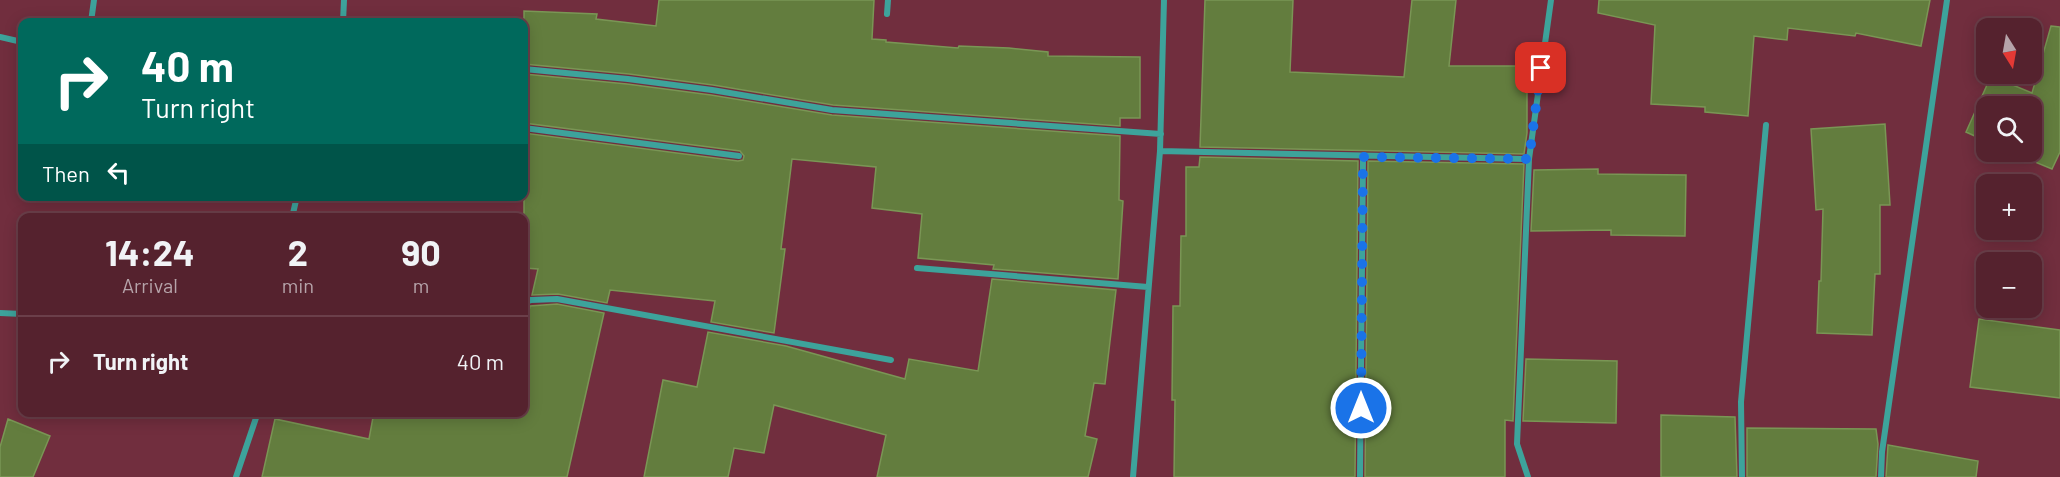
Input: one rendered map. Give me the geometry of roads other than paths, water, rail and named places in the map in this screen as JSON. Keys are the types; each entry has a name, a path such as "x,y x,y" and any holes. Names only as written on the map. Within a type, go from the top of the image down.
{"street":[{"path":"92,18 94,0"},
{"path":"343,18 344,0"},
{"path":"887,14 888,0"},
{"path":"1133,477 1160,151 1164,0"},
{"path":"1528,477 1517,444 1529,159 1551,0"},
{"path":"1881,477 1882,452 1947,0"},
{"path":"0,37 18,41"},
{"path":"528,69 670,85 832,110 1161,134"},
{"path":"1742,477 1741,402 1766,124"},
{"path":"528,129 739,156"},
{"path":"1160,151 1529,159"},
{"path":"1360,477 1363,157"},
{"path":"917,268 1148,287"},
{"path":"528,301 557,299 891,360"},
{"path":"0,313 18,314"},
{"path":"236,477 256,417"}]}
